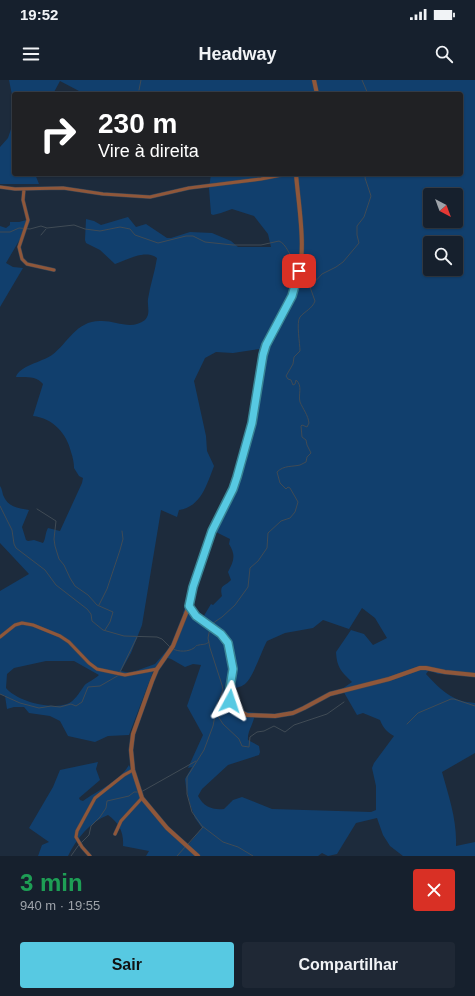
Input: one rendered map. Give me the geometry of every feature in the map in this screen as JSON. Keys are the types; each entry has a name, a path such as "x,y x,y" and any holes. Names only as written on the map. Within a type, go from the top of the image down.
{"street":[{"path":"314,80 317,92"},
{"path":"0,188 63,188 108,194 150,197 189,188 277,176"},
{"path":"198,856 167,828 142,798 133,770 130,750 145,698 157,669 173,646 189,606 193,587 212,531 231,494 252,423 266,345 292,296 297,280 301,253 296,176"},
{"path":"24,189 23,204 28,220 19,247 22,259 27,264 54,270"},
{"path":"189,606 196,616 221,634 228,643 233,669 229,698 235,709 247,715 275,716 293,713 330,694 389,679 420,668 430,668 445,672 475,675"},
{"path":"0,637 9,629 18,624 33,625 60,636 69,642 89,663 97,669 125,675 157,669"},
{"path":"90,856 76,837 77,831 89,806 97,796 133,770"},
{"path":"115,834 121,820 142,798"}],"shaded area":[{"path":"9,80 475,80 475,675 438,674 429,670 426,674 450,696 461,701 475,703 475,753 442,772 454,818 456,846 475,842 475,856 403,856 390,846 383,835 377,818 356,823 337,854 328,856 322,853 318,856 146,856 149,851 123,846 122,832 115,821 108,815 95,822 79,837 68,856 38,856 42,845 49,842 29,828 53,787 60,770 98,762 96,769 100,780 79,798 80,800 83,801 114,781 129,765 139,793 145,804 156,818 168,829 188,845 202,828 195,818 190,804 185,779 192,767 188,768 203,735 187,706 201,665 193,664 185,667 171,659 164,657 154,669 129,735 108,736 95,742 68,736 60,721 50,716 29,713 24,707 7,709 5,696 0,694 0,591 29,574 0,543 0,486 7,502 17,508 29,510 22,527 26,540 34,540 43,543 48,528 60,531 83,478 79,476 74,468 69,445 58,428 47,420 33,416 43,384 41,381 34,378 16,377 21,370 52,355 78,329 85,325 92,322 106,321 134,325 145,320 148,315 148,299 157,258 142,255 115,264 100,250 86,243 86,219 101,225 128,217 136,227 146,224 167,238 190,232 212,233 231,241 238,247 271,247 268,234 254,216 232,209 213,215 211,214 209,188 211,176 463,176 463,92 79,91 60,81 54,92 12,92 12,95","holes":["259,349 250,422 235,477 210,529 230,539 229,544 233,551 233,561 228,572 231,580 223,586 221,589 222,596 213,605 211,604 202,619 187,601 183,613 185,614 170,647 155,664 130,673 121,671 131,653 142,625 161,510 177,517 179,510 187,508 198,500 206,487 214,466 207,451 206,436 194,381 205,358 216,352 233,353","362,608 375,618 387,638 373,645 364,634 351,630 336,652 337,662 340,669 352,682 342,689 357,715 363,713 380,720 386,730 394,736 372,768 376,786 376,810 371,812 272,809 242,797 233,800 224,809 212,808 203,803 198,796 202,789 228,765 259,755 259,746 248,740 255,713 235,710 227,706 225,694 231,689 241,686 249,680 267,641 285,633 313,628 323,620 349,629","46,661 74,661 99,675 85,685 70,703 60,706 34,703 18,697 6,688 7,674 14,668"]},
{"path":"12,126 12,176 36,176 39,184 0,184 0,147 8,138"},
{"path":"30,219 30,222 6,263 13,267 23,268 0,307 0,226 6,228 10,225 10,222 19,222"}],"waterway":[{"path":"139,90 141,80"},
{"path":"362,80 367,92"},
{"path":"211,625 235,605 248,587 250,568 258,561 267,548 268,533 281,521 290,518 295,512 298,502 290,488 288,487 286,489 280,483 277,472 285,467 300,465 306,462 307,457 311,453 306,440 302,437 301,426 307,427 309,423 307,415 300,402 300,387 296,380 295,384 293,385 291,380 286,376 293,364 294,357 300,351 298,328 300,317 312,306 315,301 310,287 322,274 343,262 359,243 357,226 364,217 371,196 366,176"},
{"path":"0,232 10,232 19,228 30,229 41,226 47,228 74,225 85,229 100,231 120,227 130,229 135,235 158,243 186,236 193,236 205,242 233,245 261,245 279,241 284,245 297,263"},
{"path":"41,235 46,229"},
{"path":"301,267 316,278"},
{"path":"0,506 12,530 16,548 45,570 56,585 87,609 91,614 92,621 103,630 124,636 157,637 162,639 171,648"},
{"path":"37,509 56,521 54,539 55,546 59,559 64,565 75,586 88,595 97,605 113,612 110,622 105,630"},
{"path":"99,605 107,589 120,550 123,539 122,531"},
{"path":"210,628 208,638 210,648 223,690 217,705 213,726 204,750 187,777 187,794 192,812 202,826 223,842 238,847 253,856"},
{"path":"120,672 137,637"},
{"path":"173,649 186,651 209,642"},
{"path":"0,694 20,703 39,708 51,706 60,707 71,704 76,706 82,702 88,687 100,686 119,675"},
{"path":"407,724 418,713 451,699 475,706"},
{"path":"216,713 223,724 239,739 242,746 249,747 250,737 257,732 264,731 274,726 285,732 294,725 327,714 344,702"},
{"path":"141,792 196,761"},
{"path":"71,856 89,835 91,826 106,808 107,801 129,796 134,792 138,792"},
{"path":"188,844 203,827"},
{"path":"177,856 186,846"}],"route":[{"path":"230,701 229,694 233,669 228,643 221,634 196,616 189,606 193,587 212,531 233,489 237,477 252,423 260,364 266,345 292,296 299,271"}]}
